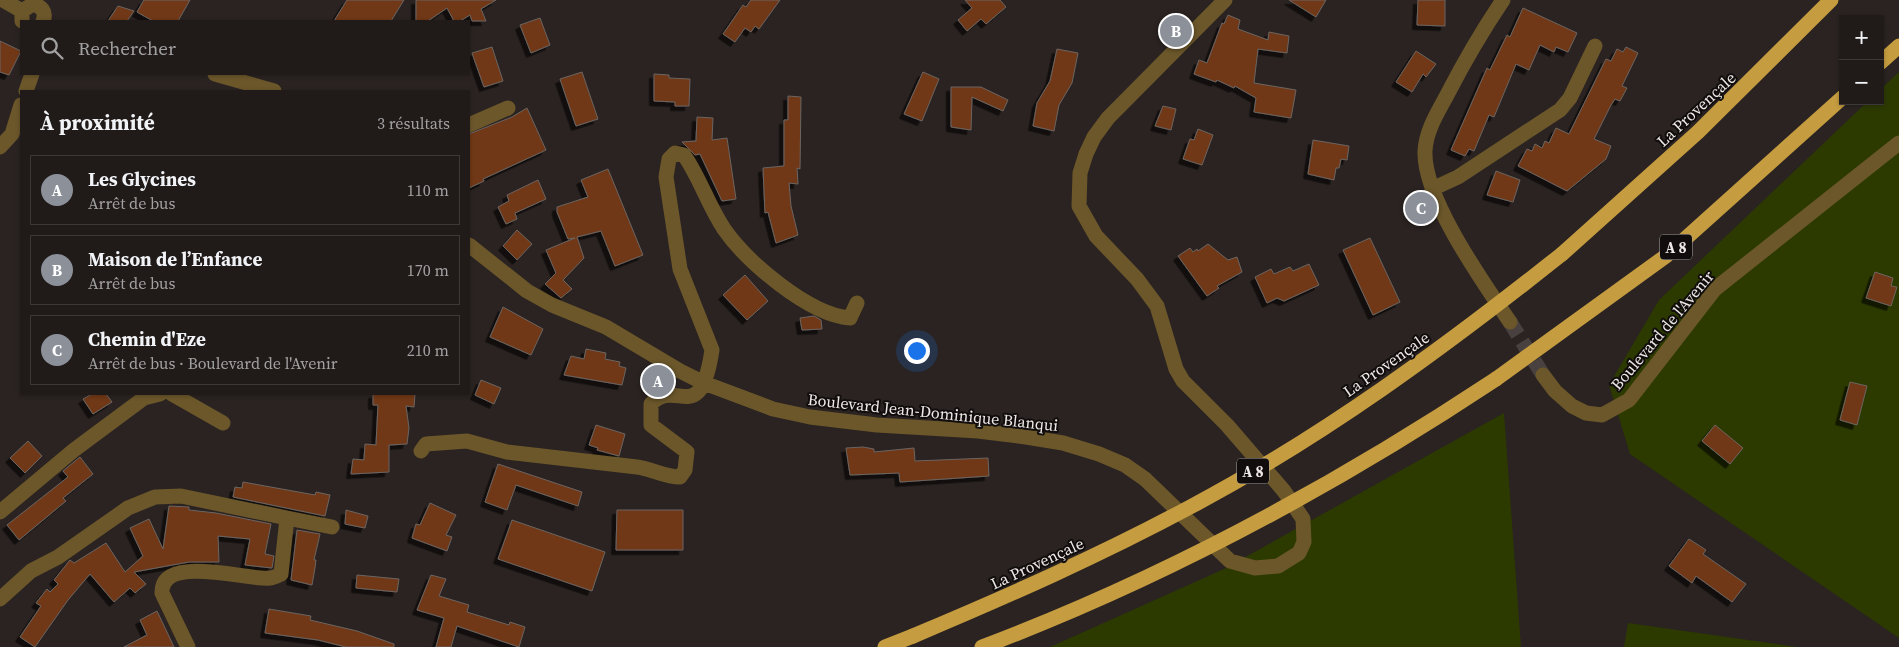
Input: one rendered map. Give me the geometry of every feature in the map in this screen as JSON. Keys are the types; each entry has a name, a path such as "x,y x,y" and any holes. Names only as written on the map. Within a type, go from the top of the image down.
{"highway":[{"name":"La Provençale","path":"886,647 1052,576 1123,542 1193,505 1266,463 1417,365 1485,315 1562,254 1698,132 1831,0"},
{"path":"1883,60 1899,46"},
{"name":"A 8","path":"982,647 1113,594 1261,522 1415,433 1496,379 1666,256 1839,101"}],"street":[{"path":"3,0 27,9 42,9 47,20"},
{"name":"Boulevard Jean-Dominique Blanqui","path":"470,246 527,291 552,305 606,327 704,383 773,409 810,417 877,426 1016,436 1063,443 1099,454 1125,465 1144,479 1230,561 1243,566 1266,568 1278,566 1288,562 1299,553 1304,542 1303,519 1296,506 1215,412 1183,381 1176,369 1157,306 1137,279 1096,236 1079,206 1080,173 1094,137 1108,118 1224,0"},
{"path":"1502,0 1471,50 1429,130 1425,151 1432,189 1440,209 1486,287 1510,322"},
{"path":"1432,189 1458,177 1560,110 1570,98 1595,46"},
{"path":"26,90 32,75"},
{"path":"218,75 271,90"},
{"path":"0,147 12,134 20,108"},
{"path":"470,125 508,108"},
{"name":"Boulevard de l'Avenir","path":"1543,375 1555,391 1572,406 1586,413 1602,415 1629,400 1715,289 1899,143"},
{"path":"421,451 426,444 467,441 507,452 637,466 650,468 672,477 680,477 685,470 687,452 652,425 651,404 656,398 667,395 691,397 700,392 712,350 699,313 680,269 666,177 668,159 675,153 684,155 689,162 724,228 752,261 796,296 836,317 850,318 857,303"},
{"path":"0,512 74,450 144,398 156,395"},
{"path":"174,395 223,423"},
{"path":"0,599 31,571 58,558 128,508 155,498 181,496 332,527"},
{"path":"188,647 162,593 162,585 166,578 184,572 226,572 269,578 281,574 287,518"}],"green space":[{"path":"1899,72 1899,638 1630,454 1609,385 1659,300 1864,105 1884,105 1884,86"},
{"path":"1504,413 1521,647 1050,647 1224,569"},
{"path":"1628,623 1797,647 1624,647"}],"building":[{"path":"144,0 190,0 179,20 151,20 137,12"},
{"path":"347,0 404,0 392,20 335,20"},
{"path":"416,0 496,0 481,9 486,21 472,21 470,15 462,20 453,20 447,8 429,20 416,20"},
{"path":"751,0 780,0 759,29 755,26 751,32 745,28 735,42 723,34 743,5 746,7"},
{"path":"965,0 1000,0 1006,7 986,24 981,19 967,31 958,20 972,8"},
{"path":"1289,0 1326,0 1316,17"},
{"path":"1418,0 1445,0 1445,26 1417,25"},
{"path":"118,6 134,11 128,20 109,20"},
{"path":"1523,8 1577,33 1568,52 1556,47 1554,52 1540,45 1529,70 1516,64 1494,117 1489,115 1474,151 1469,149 1465,156 1451,150 1487,68 1490,70 1507,35 1510,37"},
{"path":"1228,15 1240,20 1238,29 1268,40 1269,32 1289,36 1287,53 1258,49 1254,83 1296,90 1291,118 1254,112 1256,98 1235,86 1234,88 1217,80 1216,82 1194,74 1199,60 1207,63 1222,23 1224,24"},
{"path":"540,18 550,45 531,53 520,25"},
{"path":"0,41 20,51 20,53 9,75 0,72"},
{"path":"492,47 503,81 484,87 472,53"},
{"path":"1626,47 1638,53 1622,86 1627,88 1620,101 1615,99 1611,105 1594,139 1611,146 1606,159 1567,191 1518,166 1527,149 1532,151 1535,144 1542,148 1545,141 1549,143 1556,128 1569,134 1606,59 1611,61 1617,49 1623,52"},
{"path":"1057,49 1078,53 1072,83 1059,105 1054,131 1033,126 1037,103 1050,81"},
{"path":"1416,51 1436,64 1426,77 1423,74 1412,92 1396,82"},
{"path":"582,72 598,119 576,126 560,79"},
{"path":"923,72 939,79 922,121 904,114"},
{"path":"654,74 669,75 669,78 690,79 689,106 675,106 675,102 654,101"},
{"path":"951,87 981,87 1008,100 1003,111 972,97 971,130 951,127"},
{"path":"788,96 801,97 800,169 797,168 798,184 789,183 791,206 798,235 776,243 768,212 765,213 763,168 784,166 784,120 788,120"},
{"path":"1163,106 1176,109 1171,130 1155,126"},
{"path":"527,108 546,150 483,179 484,181 470,188 470,134 512,117"},
{"path":"697,117 713,118 712,140 727,138 736,199 722,201 700,154 695,155 682,142 696,141"},
{"path":"1198,129 1213,135 1202,165 1183,159 1190,139 1194,140"},
{"path":"1313,140 1349,146 1347,160 1341,159 1339,168 1336,168 1334,180 1308,174"},
{"path":"608,169 643,255 615,266 601,231 577,237 584,258 563,280 572,289 561,298 545,284 556,273 546,250 575,238 568,239 557,212 557,207 588,197 581,180"},
{"path":"1496,171 1520,180 1513,202 1487,195"},
{"path":"538,180 546,199 515,213 517,219 506,224 498,207 509,201 507,195"},
{"path":"517,230 532,244 517,260 503,246"},
{"path":"1370,238 1400,302 1373,315 1343,250"},
{"path":"1208,244 1228,260 1237,257 1242,272 1217,286 1219,288 1207,296 1178,256 1190,248 1193,252 1197,249 1198,251"},
{"path":"1309,264 1319,285 1284,301 1277,298 1267,303 1255,277 1271,269 1274,274 1290,267 1293,271"},
{"path":"1875,272 1893,278 1891,286 1897,287 1891,306 1866,298"},
{"path":"745,275 768,301 747,320 723,295"},
{"path":"503,307 543,329 531,355 490,337"},
{"path":"814,316 821,320 822,329 802,330 800,318"},
{"path":"586,349 606,353 605,359 620,362 619,366 626,368 622,385 564,375 571,356 584,359"},
{"path":"481,380 501,388 494,404 475,395"},
{"path":"1850,382 1867,386 1857,425 1840,420"},
{"path":"90,395 107,395 112,402 93,414 83,399"},
{"path":"373,395 415,395 414,407 406,406 409,428 407,444 389,445 389,472 351,474 353,459 364,460 365,444 376,445 378,405 373,405"},
{"path":"596,425 625,434 619,456 597,450 598,448 589,445"},
{"path":"1715,425 1743,448 1730,464 1702,441"},
{"path":"28,441 42,456 25,473 10,458"},
{"path":"863,447 874,449 874,452 914,448 915,461 988,458 989,476 900,482 899,473 850,475 846,448"},
{"path":"80,457 93,474 63,498 66,501 19,540 7,525 68,477 63,471"},
{"path":"498,464 582,492 578,506 516,485 507,510 485,502"},
{"path":"243,482 315,495 316,492 330,495 325,516 233,497 235,487 242,488"},
{"path":"430,503 456,515 446,535 452,537 447,551 412,538 416,524 420,525"},
{"path":"169,506 189,507 189,510 216,513 271,524 265,554 274,556 272,568 245,565 250,539 218,536 219,562 189,562 134,572 146,584 135,593 130,588 114,602 90,574 68,600 35,647 20,637 41,606 36,603 47,589 50,592 58,584 54,580 70,560 74,563 106,543 125,572 143,556 130,528 149,519 163,549"},
{"path":"346,510 368,516 365,528 345,524"},
{"path":"617,510 683,510 683,550 616,550"},
{"path":"512,520 605,552 592,591 498,559"},
{"path":"297,530 320,534 314,560 316,560 312,585 291,580"},
{"path":"1689,539 1706,550 1703,554 1746,584 1732,602 1696,576 1692,583 1669,566"},
{"path":"357,575 399,579 397,592 356,588"},
{"path":"431,575 446,579 439,596 469,605 467,612 509,625 510,622 525,627 519,647 457,626 451,647 436,647 444,618 417,610"},
{"path":"269,609 311,616 310,620 357,631 394,644 394,647 346,647 318,640 265,633"},
{"path":"157,611 174,647 124,647 147,635 140,620"}],"tunnel":[{"path":"1510,322 1543,375"}],"place":[{"name":"Maison de l’Enfance","path":"1176,31"},
{"name":"Chemin d'Eze","path":"1421,208"},
{"name":"Les Glycines","path":"658,381"}]}
